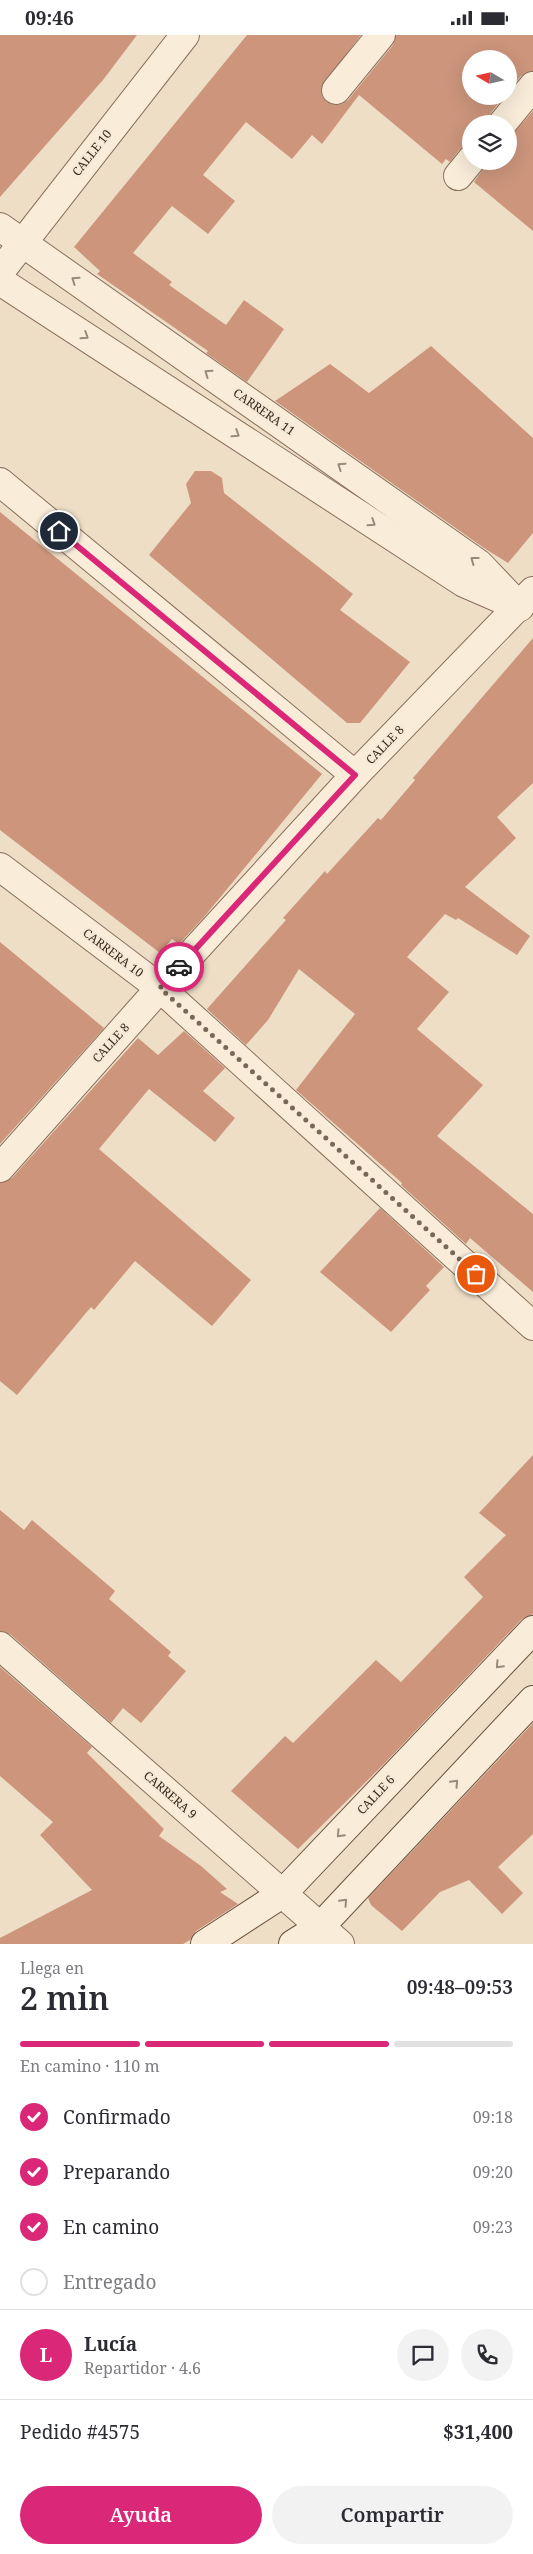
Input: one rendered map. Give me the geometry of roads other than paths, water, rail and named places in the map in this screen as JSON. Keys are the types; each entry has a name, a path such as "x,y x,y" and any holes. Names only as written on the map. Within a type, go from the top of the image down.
{"street":[{"name":"CALLE 10","path":"0,272 185,35"},
{"path":"336,90 381,35"},
{"path":"509,115 533,86"},
{"name":"CARRERA 11","path":"0,227 480,563 529,604"},
{"path":"0,281 464,583 529,604"},
{"path":"0,482 355,775"},
{"name":"CALLE 8","path":"0,1169 160,988 355,775 529,604"},
{"name":"CARRERA 10","path":"0,867 160,988 533,1326"},
{"name":"CALLE 6","path":"205,1944 282,1894 533,1629"},
{"name":"CARRERA 9","path":"0,1646 330,1936"},
{"path":"293,1944 330,1936 533,1700"}]}
